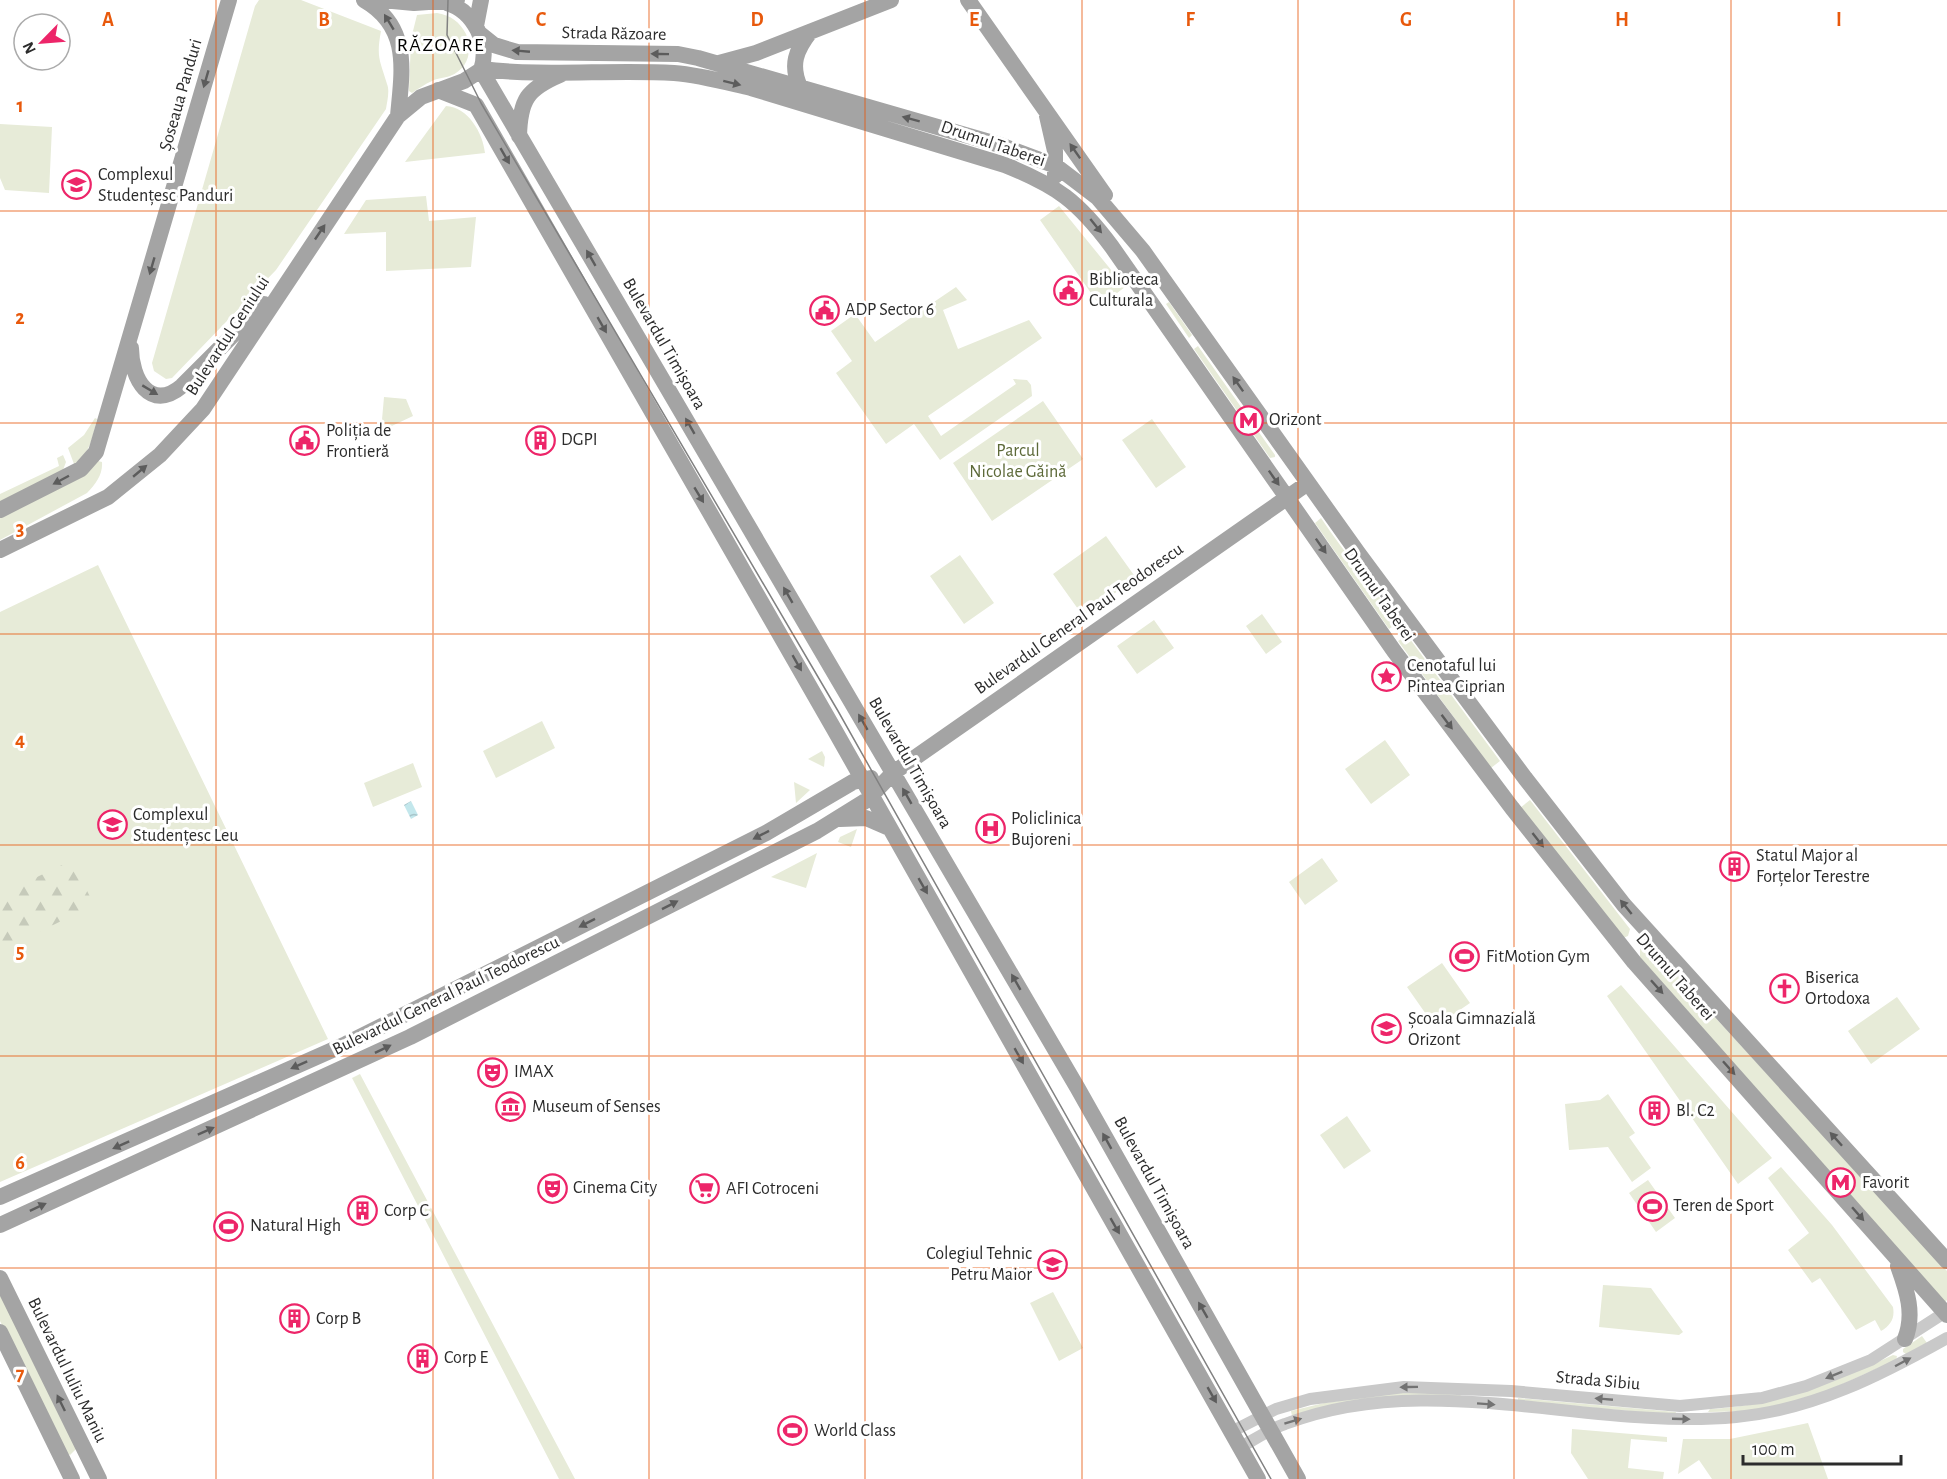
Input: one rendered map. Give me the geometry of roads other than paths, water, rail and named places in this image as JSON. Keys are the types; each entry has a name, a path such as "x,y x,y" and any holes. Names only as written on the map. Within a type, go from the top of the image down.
{"main road":[{"name":"Șoseaua Panduri","path":"131,339 229,0"},
{"path":"223,23 238,0"},
{"path":"364,0 386,15 399,44 402,73 398,116"},
{"path":"382,0 452,1"},
{"path":"481,0 477,30 483,53 481,69 563,73 675,74 756,53 810,32 863,6 891,0"},
{"path":"968,0 995,43 1046,109 1143,251"},
{"name":"Strada Răzoare","path":"452,1 462,9 477,30 494,45 517,52 678,54 717,63"},
{"path":"800,87 794,69 795,60 801,43 810,32"},
{"name":"Drumul Taberei","path":"717,63 970,135 1056,166 1098,198 1143,251 1308,483 1525,778 1648,934 1947,1261"},
{"name":"Bulevardul Geniului","path":"0,550 93,506 117,491 160,455 203,409 398,116 421,96 464,81 481,69"},
{"name":"Bulevardul Timișoara","path":"481,69 1077,1087 1264,1415 1298,1479"},
{"path":"519,136 520,113 526,98 537,87 563,73"},
{"name":"Drumul Taberei","path":"675,74 709,78 751,88 1005,165 1068,196 1092,221 1420,687 1627,952 1946,1313"},
{"path":"438,90 476,105 1233,1431 1258,1479"},
{"path":"1046,109 1056,166 1053,187"},
{"path":"131,339 132,365 139,383 153,394 167,395 182,386 288,280"},
{"path":"1183,348 1202,334"},
{"path":"0,510 70,475 93,458 131,339"},
{"name":"Bulevardul General Paul Teodorescu","path":"0,1225 410,1037 836,819 871,796 893,773 1308,483"},
{"name":"Bulevardul General Paul Teodorescu","path":"0,1197 346,1044 766,833 845,787 862,780 893,773"},
{"path":"836,819 859,816 889,828"},
{"path":"1627,952 1648,934"},
{"path":"1893,1254 1909,1302 1910,1323 1905,1340"},
{"name":"Bulevardul Iuliu Maniu","path":"0,1278 99,1479"},
{"path":"0,1332 72,1479"}],"street":[{"name":"Strada Sibiu","path":"1233,1431 1264,1415 1310,1399 1404,1387 1510,1391 1680,1406 1739,1402 1806,1386 1870,1360 1946,1313"},
{"name":"Strada Sibiu","path":"1241,1447 1272,1430 1317,1414 1400,1401 1473,1403 1678,1419 1759,1414 1804,1404 1842,1390 1895,1366 1947,1338"}],"water":[{"path":"411,801 418,815 411,819 404,805"}],"tram line":[{"path":"448,0 447,35 481,103 838,711 1271,1479"}],"place":[{"name":"Complexul Studențesc Panduri","path":"77,185"},
{"name":"Biblioteca Culturala","path":"1068,290"},
{"name":"ADP Sector 6","path":"824,310"},
{"name":"Orizont","path":"1248,420"},
{"name":"DGPI","path":"540,440"},
{"name":"Poliția de Frontieră","path":"305,441"},
{"name":"Cenotaful lui Pintea Ciprian","path":"1386,676"},
{"name":"Complexul Studențesc Leu","path":"112,825"},
{"name":"Policlinica Bujoreni","path":"990,829"},
{"name":"Statul Major al Forțelor Terestre","path":"1735,866"},
{"name":"FitMotion Gym","path":"1465,957"},
{"name":"Biserica Ortodoxa","path":"1784,988"},
{"name":"Școala Gimnazială Orizont","path":"1387,1029"},
{"name":"IMAX","path":"493,1072"},
{"name":"Museum of Senses","path":"511,1107"},
{"name":"Bl. C2","path":"1655,1111"},
{"name":"Favorit","path":"1841,1183"},
{"name":"Cinema City","path":"552,1188"},
{"name":"AFI Cotroceni","path":"705,1189"},
{"name":"Teren de Sport","path":"1652,1206"},
{"name":"Corp C","path":"363,1211"},
{"name":"Natural High","path":"229,1226"},
{"name":"Colegiul Tehnic Petru Maior","path":"1053,1264"},
{"name":"Corp B","path":"295,1319"},
{"name":"Corp E","path":"423,1358"},
{"name":"World Class","path":"793,1431"}],"district":[{"name":"RĂZOARE","path":"441,45"}],"park label":[{"name":"Parcul Nicolae Găină","path":"1018,461"}]}
